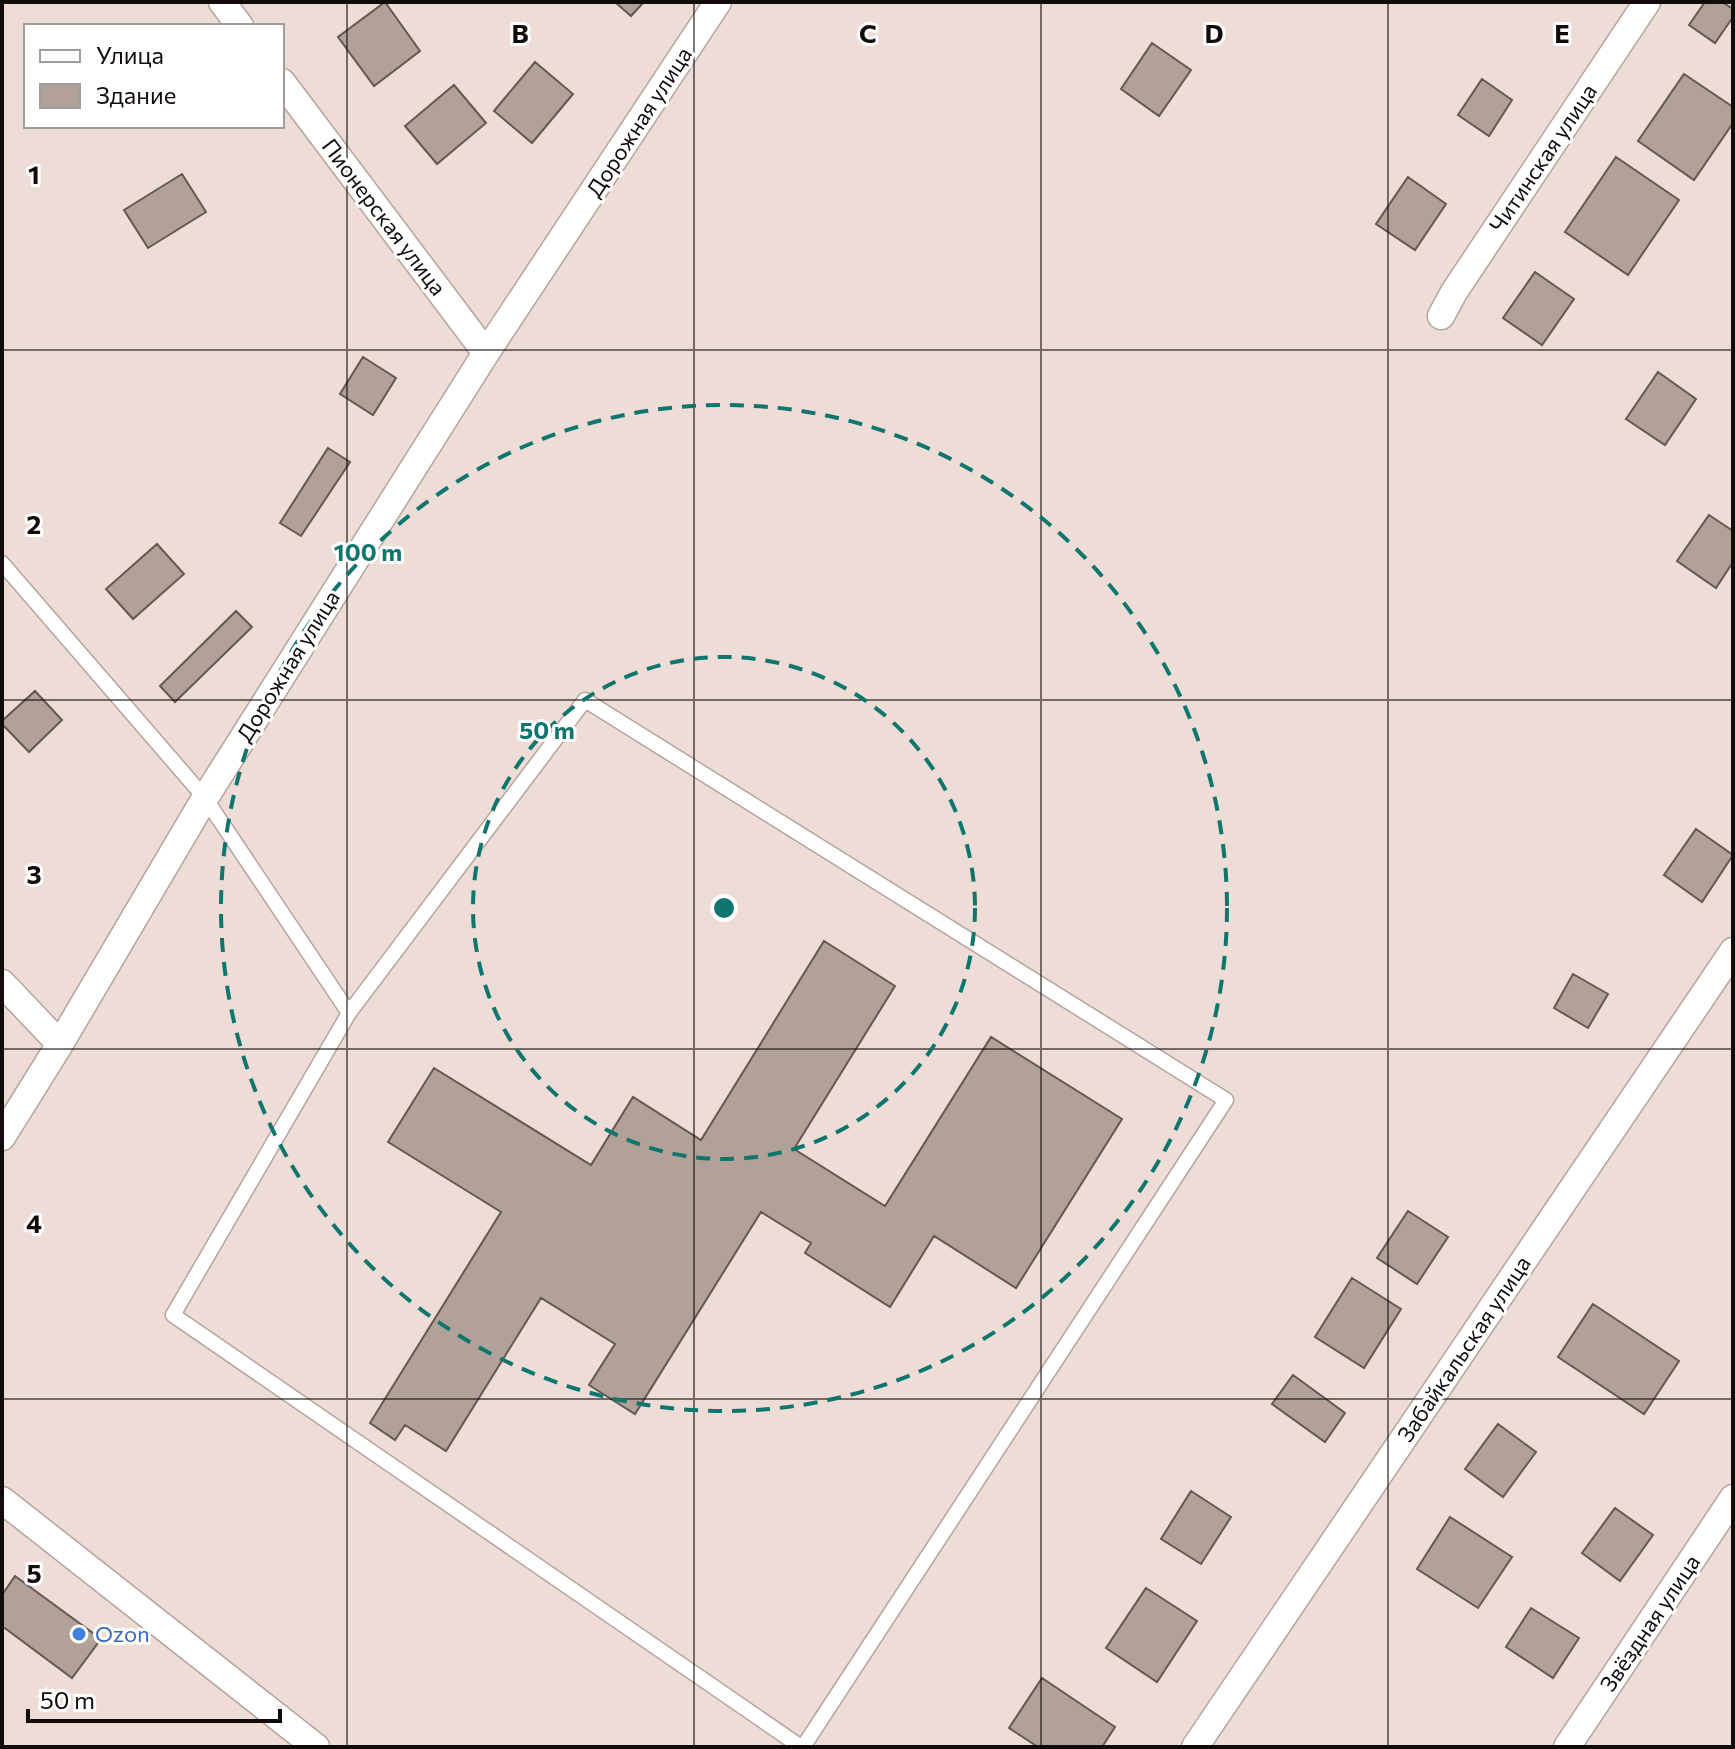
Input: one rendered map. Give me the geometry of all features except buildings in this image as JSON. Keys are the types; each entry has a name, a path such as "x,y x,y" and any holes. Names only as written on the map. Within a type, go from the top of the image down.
{"street":[{"path":"222,2 238,24"},
{"name":"Дорожная улица","path":"2,1137 205,798 486,353 718,2"},
{"name":"Читинская улица","path":"1441,316 1647,2"},
{"name":"Пионерская улица","path":"284,85 486,353"},
{"name":"Забайкальская улица","path":"1195,1747 1733,951"},
{"path":"2,983 60,1044"},
{"name":"Звёздная улица","path":"1567,1747 1733,1498"},
{"path":"2,1500 316,1747"}],"lane":[{"path":"2,563 205,798 349,1013"},
{"path":"585,700 1226,1100 802,1747 173,1315 349,1013 585,700"}],"place":[{"name":"Ozon","path":"79,1634"}]}
